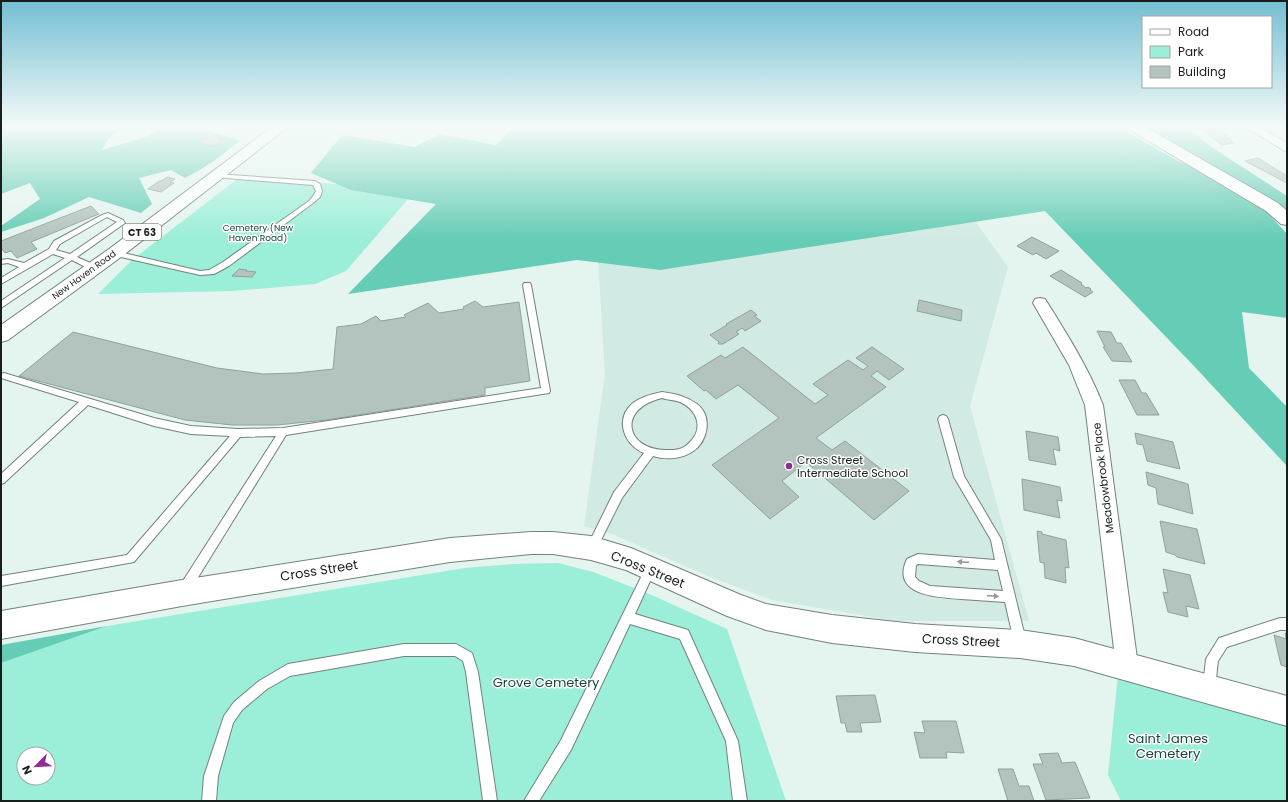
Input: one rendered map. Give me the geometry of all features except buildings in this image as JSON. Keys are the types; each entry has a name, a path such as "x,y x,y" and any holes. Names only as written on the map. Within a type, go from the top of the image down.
{"street":[{"name":"New Haven Road","path":"2,333 115,253 231,164"},
{"path":"1199,164 1272,207 1287,220"},
{"name":"Meadowbrook Place","path":"1040,303 1067,346 1085,380 1094,405 1127,666"},
{"name":"Cross Street","path":"1,625 182,593 450,550 531,543 568,544 591,548 632,560 737,607 766,617 803,625 915,638 1020,644 1074,652 1287,711"}],"lane":[{"path":"115,253 200,273 211,272 226,264 311,202 317,197 320,190 315,183 216,176"},
{"path":"1,282 52,250 58,243 104,216 121,221 121,223 1,305"},
{"path":"52,250 94,268"},
{"path":"1,262 8,261 25,266"},
{"path":"4,376 151,421 191,430 238,433 283,432 546,391 528,284"},
{"path":"662,395 680,398 695,406 701,415 704,424 702,434 697,442 688,449 676,454 664,455 651,452 640,447 632,438 627,429 628,419 632,409 640,402 650,397 662,395"},
{"path":"3,476 85,402"},
{"path":"943,420 959,477 996,539 1020,644"},
{"path":"182,593 283,432"},
{"path":"1,581 130,559 238,433"},
{"path":"591,548 618,495 651,452"},
{"path":"1002,565 918,559 911,562 908,572 911,581 919,588 930,591 1009,597"},
{"path":"532,801 566,745 651,568"},
{"path":"628,618 684,634 732,742 740,801"},
{"path":"1209,689 1212,659 1223,642 1264,629 1287,624"},
{"path":"209,801 211,776 228,720 238,706 263,685 288,670 404,650 456,650 468,657 472,672 490,801"}],"shaded area":[{"name":"Cross Street Intermediate School","path":"962,203 1008,267 970,406 1029,621 896,621 772,600 710,577 612,534 584,526 605,374 598,260"}],"green space":[{"path":"1,164 209,164 185,178 171,170 139,178 152,204 141,213 89,197 44,218 1,232 1,226 40,199 30,183 1,194"},
{"path":"318,164 1184,164 1261,209 1287,234 1287,318 1242,312 1249,368 1287,407 1287,466 1193,365 1045,211 660,270 577,260 348,294 436,204 351,190 311,173"},
{"path":"1205,164 1238,164 1287,196 1287,213 1280,207"},
{"name":"Cemetery (New Haven Road)","path":"241,176 415,191 346,271 315,284 232,291 98,294 132,260"},
{"name":"Grove Cemetery","path":"558,563 593,572 647,593 727,629 786,801 1,801 1,663 107,626 465,568 513,564"},
{"path":"107,626 1,663 1,645"},
{"name":"Saint James Cemetery","path":"1118,674 1287,722 1287,801 1121,801 1108,775"}],"waterway":[{"path":"1169,164 1191,173 1250,207 1287,247"}],"place":[{"name":"Cross Street Intermediate School","path":"789,466"}]}
